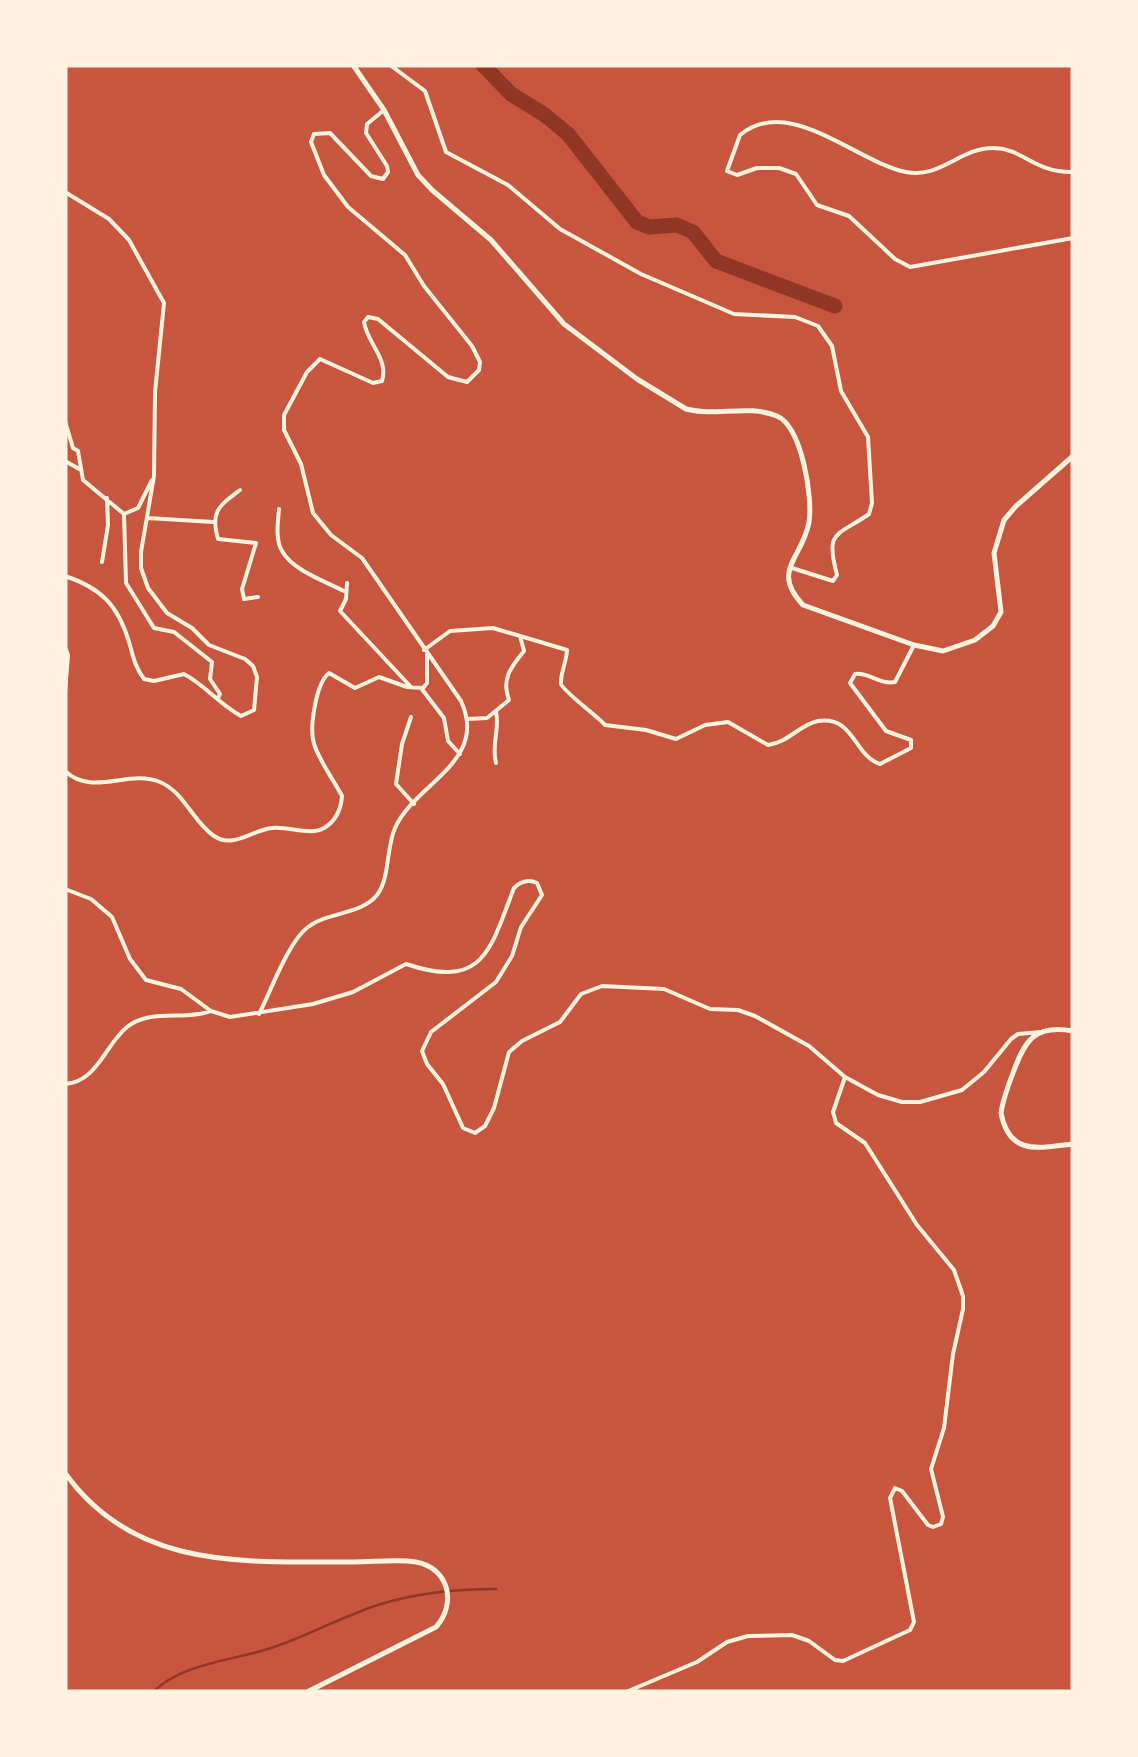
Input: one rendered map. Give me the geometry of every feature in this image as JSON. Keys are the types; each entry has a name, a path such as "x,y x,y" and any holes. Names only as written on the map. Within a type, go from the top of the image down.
{"main road":[{"path":"353,65 384,110 418,174 491,240 552,312 581,338 686,409 700,413 762,412 777,416 791,427 801,455 809,524 789,567 791,593 803,605 914,645 943,651 960,647 993,626 1001,612 994,554 1004,520 1073,456"},
{"path":"1073,1031 1041,1032 1022,1048 1002,1104 1002,1120 1011,1137 1027,1148 1073,1144"},
{"path":"65,1473 103,1513 138,1536 170,1549 212,1559 418,1562 433,1569 447,1586 449,1607 436,1627 308,1692"}],"street":[{"path":"390,65 425,91 446,152 508,185 560,228 641,274 698,300 734,314 795,317 818,326 827,335 842,391 868,437 872,503 869,514 835,535 830,548 837,574 833,581 789,567"},
{"path":"259,1014 298,936 310,925 365,904 378,894 397,824 460,754 468,734 461,701 362,558 312,513 301,464 284,430 284,415 307,372 320,359 373,383 382,381 384,364 366,331 364,322 368,317 378,319 448,377 467,382 479,370 480,362 472,346 424,286 405,255 348,207 324,175 311,142 314,134 330,133 371,176 383,179 387,166 366,133 367,124 384,110"},
{"path":"1073,172 1053,173 999,147 974,151 934,172 902,172 821,134 776,122 756,125 740,135 728,164 728,171 737,175 756,168 779,168 796,174 818,204 848,216 895,259 910,267 1073,238"},
{"path":"65,192 110,218 129,240 164,303 155,392 154,476 141,568 152,596 167,613 192,628 208,645 253,666 257,676 254,710 241,716 184,674 154,681 144,679 133,661 112,603 97,588 65,576"},
{"path":"65,421 78,451 82,480 124,514 126,583 154,628 174,632 212,662 210,679 220,694 217,700"},
{"path":"65,462 81,470"},
{"path":"124,514 138,508 154,476"},
{"path":"240,490 220,506 213,522 218,539 256,544 242,589 244,599 258,597"},
{"path":"102,562 108,525 107,498"},
{"path":"279,509 282,551 296,564 346,592"},
{"path":"146,518 213,522"},
{"path":"347,583 340,611 412,687"},
{"path":"425,652 450,631 493,628 567,650 561,684 564,690 605,725 676,739 705,726 728,722 768,745 787,741 813,722 832,720 850,731 873,762 880,764 911,748 911,740 886,731 850,684 855,674 862,673 887,684 895,682 914,645"},
{"path":"467,719 487,718 509,700 504,687 509,670 524,651 520,636"},
{"path":"65,647 65,693"},
{"path":"65,771 83,783 148,778 164,783 214,836 227,841 273,828 317,832 336,818 342,796 313,736 322,678 329,673 355,688 379,677 421,688 427,683 425,652"},
{"path":"421,688 444,718 448,741 460,754"},
{"path":"496,712 496,763"},
{"path":"411,717 396,784 414,804"},
{"path":"65,889 91,899 112,917 130,959 146,980 181,989 211,1011 230,1017 353,992 406,964 436,974 462,970 478,962 492,944 519,882 537,883 542,896 521,927 506,970 431,1032 422,1051 443,1084 463,1128 475,1133 485,1126 494,1108 509,1052 560,1022 581,994 602,986 664,990 710,1009 738,1010 756,1016 809,1046 845,1077 878,1095 902,1102 947,1097 971,1085 1018,1034 1041,1032"},
{"path":"65,1084 89,1075 127,1026 142,1018 199,1016 211,1011"},
{"path":"626,1692 697,1662 734,1640 792,1635 809,1641 822,1654 843,1661 910,1630 914,1622 890,1498 896,1488 902,1491 928,1525 941,1524 943,1517 931,1469 944,1428 953,1354 964,1309 954,1270 916,1225 865,1144 836,1124 833,1112 845,1077"}],"waterway":[{"path":"483,65 511,94 568,134 637,222 649,227 677,225 693,232 716,261 835,306"},
{"path":"153,1692 194,1668 274,1647 381,1604 438,1592 496,1589"}]}
